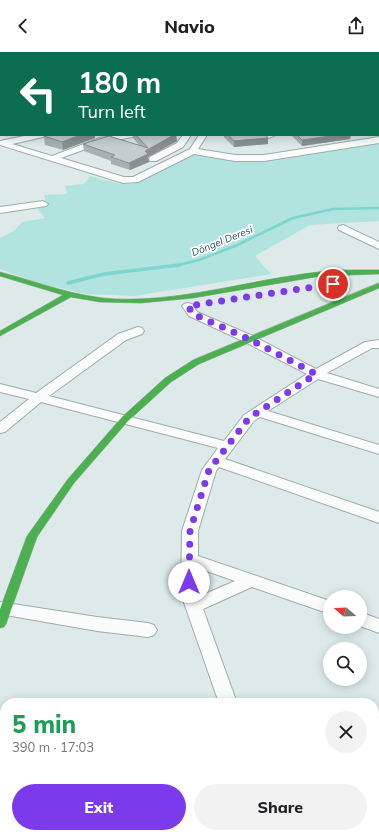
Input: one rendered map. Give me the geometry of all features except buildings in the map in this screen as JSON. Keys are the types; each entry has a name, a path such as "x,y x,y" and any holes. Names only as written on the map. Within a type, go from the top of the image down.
{"street":[{"path":"1,143 15,142 36,136"},
{"path":"51,159 100,141 127,136"},
{"path":"153,159 180,145 186,136"},
{"path":"1,143 124,180 135,180 193,151 202,136"},
{"path":"256,137 264,136"},
{"path":"193,151 235,158 264,158 379,140"},
{"path":"0,210 43,204"},
{"path":"343,228 379,246"},
{"path":"0,274 49,291 71,302 85,298 127,301 168,299 322,274 379,272"},
{"path":"360,282 379,281"},
{"path":"0,284 12,288"},
{"path":"148,630 2,614 32,536 71,481 125,419 168,380 196,362 379,285"},
{"path":"41,297 56,301 125,310 192,305 193,314 249,339 316,374 379,393"},
{"path":"0,334 56,301"},
{"path":"0,429 38,398 122,337 138,331"},
{"path":"226,698 189,594 190,531 209,470 249,418 316,374 369,345 379,344"},
{"path":"0,388 227,446"},
{"path":"258,412 379,450"},
{"path":"216,460 379,518"},
{"path":"190,559 323,606"},
{"path":"194,606 251,581"},
{"path":"367,622 379,626"}],"shaded area":[{"path":"379,143 379,221 310,225 255,256 271,274 134,296 85,294 38,283 0,269 0,238 14,231 22,222 45,218 37,208 47,206 44,195 67,194 65,186 84,184 90,176 119,184 133,184 194,154 231,161 262,161"}],"waterway":[{"name":"Döngel Deresi","path":"179,265 199,260 235,246 293,218 333,209 379,208"},
{"name":"Döngel Deresi","path":"68,283 104,274 179,265"},
{"name":"Döngel Deresi","path":"175,266 179,265"}],"traffic: fast":[{"path":"0,274 85,298 115,301 141,301 167,299 321,274 343,272 379,272"},
{"path":"0,624 32,536 71,481 125,419 168,380 196,362 379,285"},
{"path":"0,334 69,295"}],"route":[{"path":"189,582 190,531 209,470 249,418 316,374 249,339 193,314 188,306 333,284"}]}
